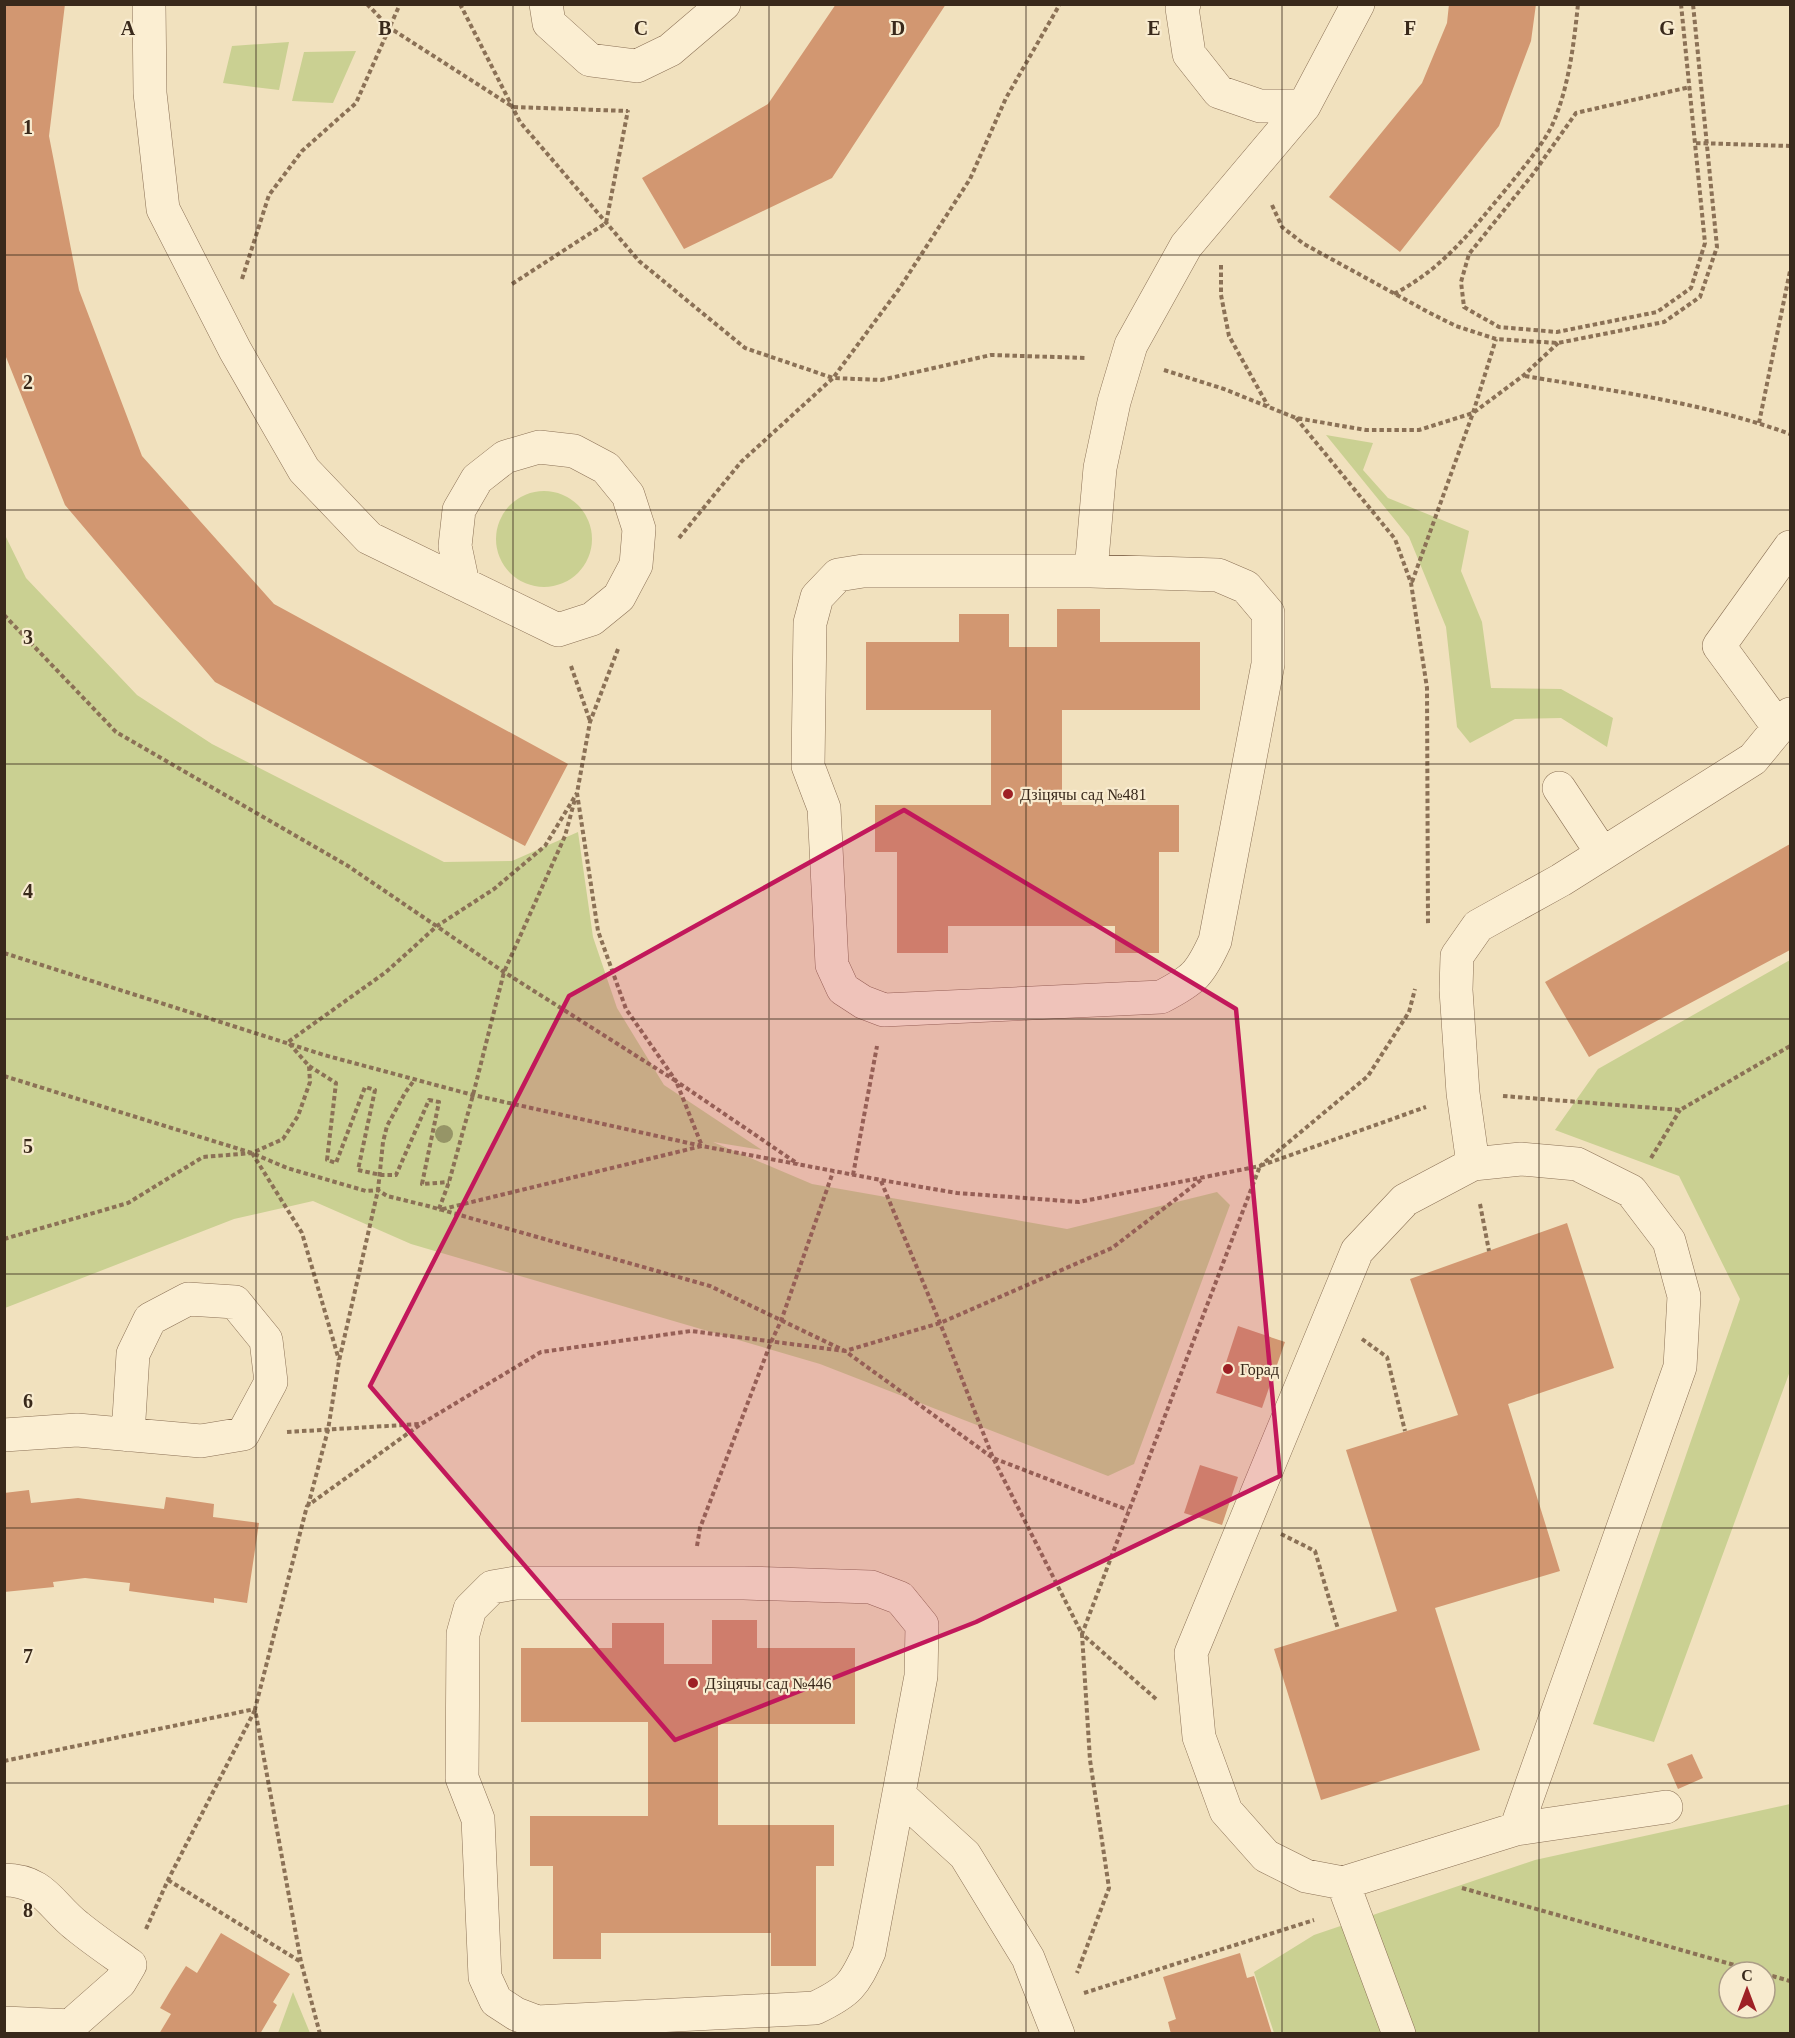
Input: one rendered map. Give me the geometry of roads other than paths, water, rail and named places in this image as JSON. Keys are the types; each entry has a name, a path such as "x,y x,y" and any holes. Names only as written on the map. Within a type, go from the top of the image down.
{"lane":[{"path":"149,4 150,93 163,209 235,350 304,470 369,538 558,630 592,619 619,597 636,565 639,529 628,495 606,468 574,451 539,447 505,457 477,479 459,510 455,546 464,584"},
{"path":"546,4 549,22 590,60 636,66 670,51 724,4"},
{"path":"1184,4 1182,8 1189,54 1219,92 1260,106 1304,106"},
{"path":"1091,572 1100,468 1114,402 1131,345 1186,246 1304,106 1357,6"},
{"path":"1473,1164 1463,1093 1456,990 1457,957 1478,926 1561,880 1753,759 1785,721 1719,646 1791,547"},
{"path":"863,571 1091,572 1218,575 1246,586 1268,613 1268,664 1215,941 1203,967 1184,985 1161,997 884,1010 863,1002 843,989 831,965 824,808 808,766 810,623 817,597 838,575 863,571"},
{"path":"1560,788 1602,853"},
{"path":"1399,2034 1348,1896 1266,1856 1226,1811 1199,1737 1191,1653 1357,1251 1405,1200 1473,1164 1521,1159 1577,1164 1631,1191 1670,1241 1684,1296 1680,1366 1515,1829"},
{"path":"4,1435 77,1430 128,1435 201,1441 243,1434 271,1382 266,1340 236,1302 188,1299 150,1319 133,1354 128,1435"},
{"path":"516,1583 692,1583 871,1587 900,1598 922,1625 921,1676 899,1795 869,1952 856,1979 838,1997 815,2008 537,2022 516,2013 496,2001 485,1977 478,1819 462,1778 464,1634 470,1609 492,1587 516,1583"},
{"path":"899,1795 965,1855 1028,1958 1058,2034"},
{"path":"1348,1896 1515,1829 1666,1807"},
{"path":"4,1880 18,1880 47,1895 74,1925 130,1965 120,1982 67,2030 4,2023"}],"place":[{"name":"Дзіцячы сад №481","path":"1008,794"},
{"name":"Горад","path":"1228,1369"},
{"name":"Дзіцячы сад №446","path":"693,1683"}]}
